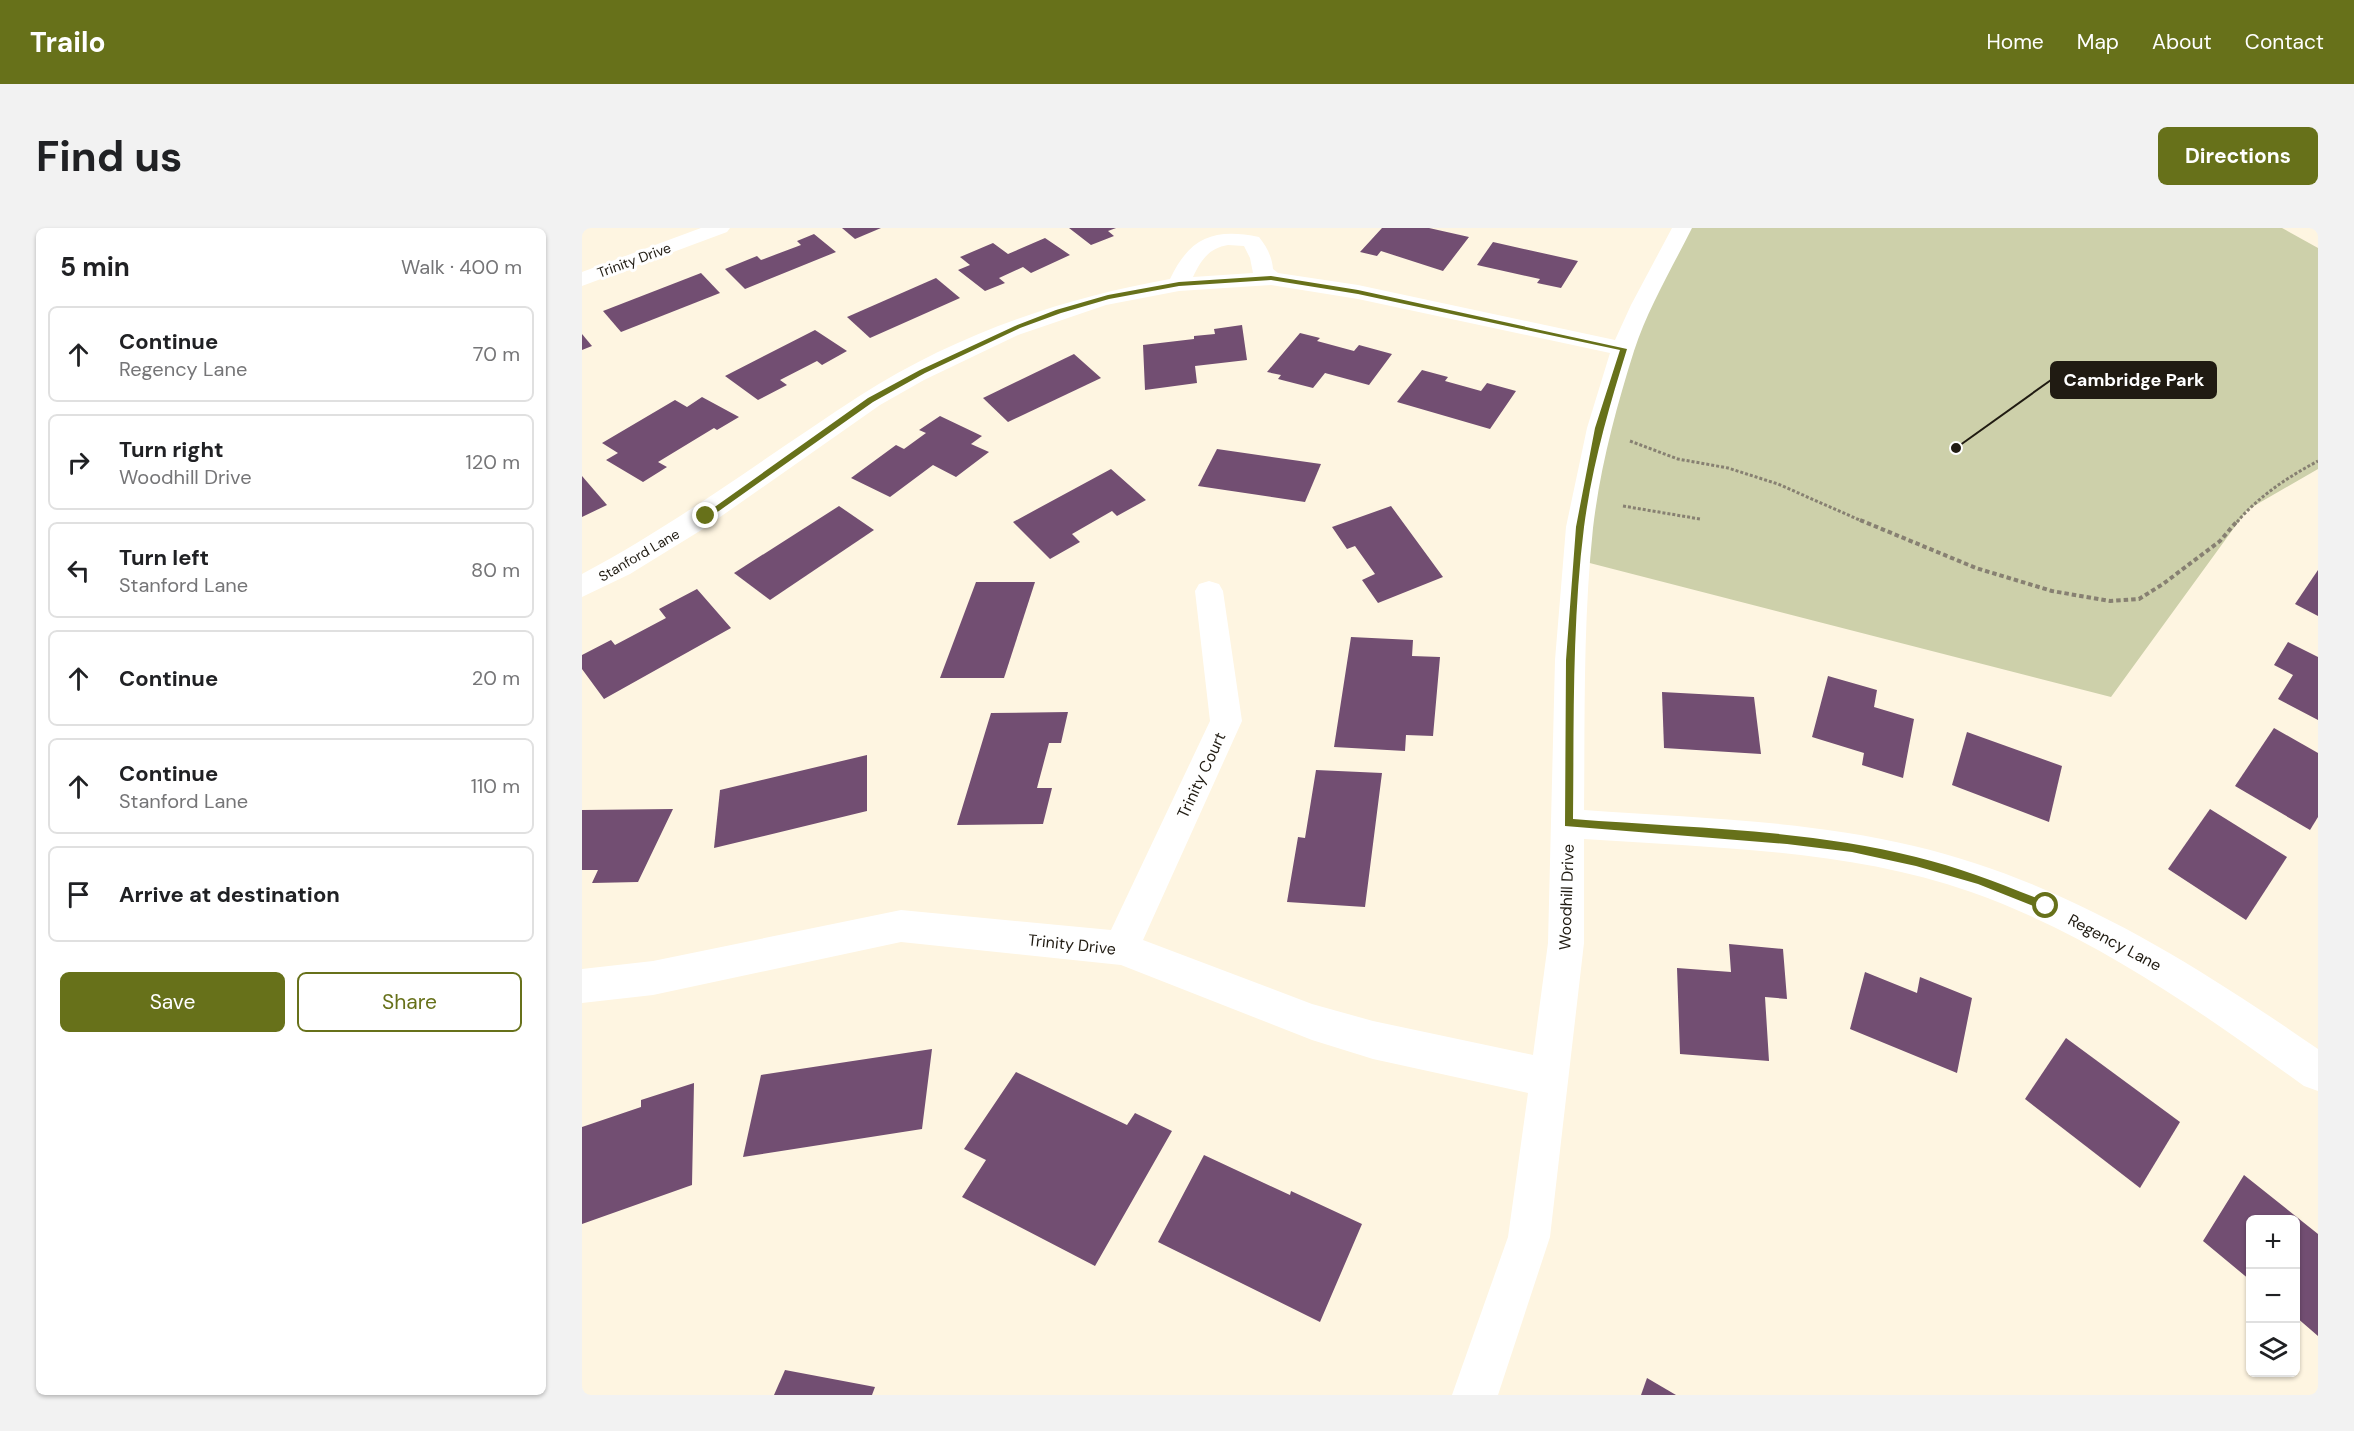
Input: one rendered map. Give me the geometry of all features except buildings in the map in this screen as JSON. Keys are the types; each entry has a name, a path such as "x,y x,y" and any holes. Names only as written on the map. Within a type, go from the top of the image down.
{"street":[{"name":"Trinity Drive","path":"582,279 720,228"},
{"name":"Woodhill Drive","path":"1475,1395 1529,1237 1566,943 1570,660 1579,538 1599,428 1623,349 1642,305 1682,228"},
{"path":"1179,284 1193,255 1205,246 1224,239 1238,238 1252,242 1261,258 1263,272 1271,278 1358,292 1623,349"},
{"name":"Stanford Lane","path":"582,587 634,560 706,516 871,400 914,375 1018,327 1108,297 1179,284 1271,278"},
{"name":"Trinity Court","path":"1121,948 1226,721 1209,591"},
{"name":"Regency Lane","path":"1568,823 1787,840 1852,848 1916,861 1978,880 2046,906 2117,940 2216,1000 2318,1072"},
{"name":"Trinity Drive","path":"582,987 653,978 901,926 1121,948 1312,1022 1363,1037 1549,1078"}],"path":[{"path":"1599,428 1678,459 1728,468 1778,484 1976,568 2052,591 2110,601 2139,599 2163,584 2220,541 2256,503 2289,477 2318,461"},
{"path":"1623,506 1700,519"}],"green space":[{"path":"1683,228 2282,228 2318,248 2318,469 2247,510 2111,697 1578,560 1599,428"}],"place":[{"name":"Cambridge Park","path":"1956,448"}],"route":[{"path":"706,516 871,400 922,371 1018,327 1058,312 1108,297 1179,284 1271,278 1358,292 1623,349 1599,428 1580,527 1570,660 1568,823 1787,840 1852,848 1916,861 1978,880 2046,906"}]}
